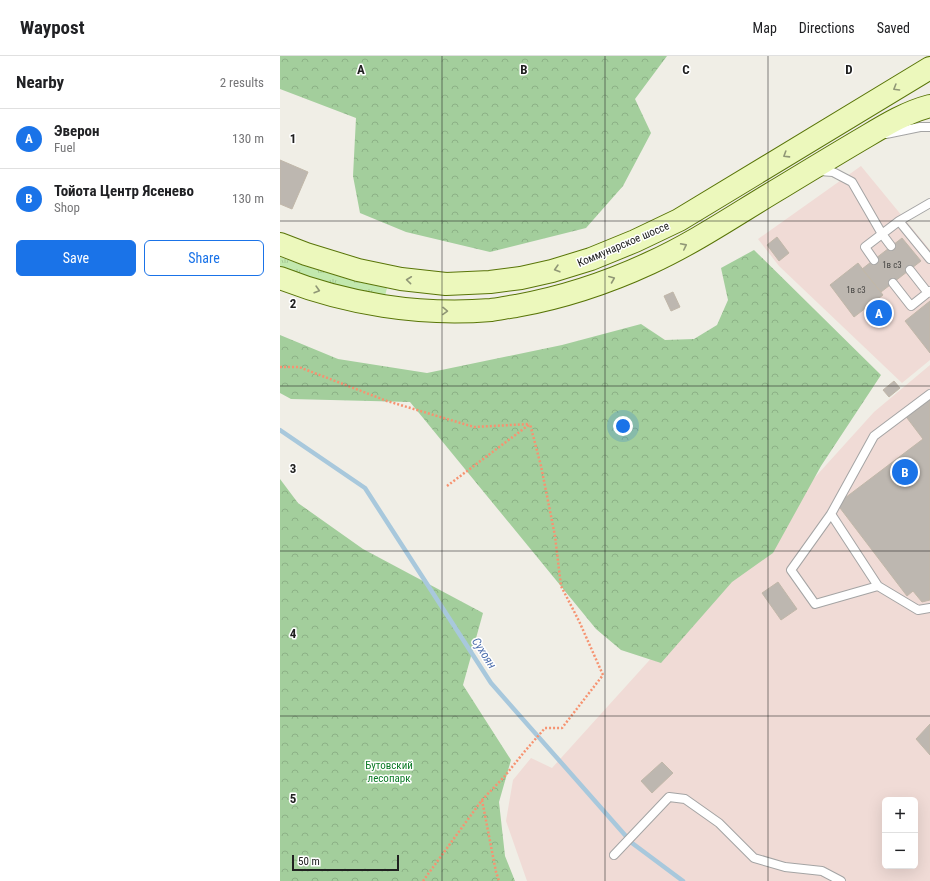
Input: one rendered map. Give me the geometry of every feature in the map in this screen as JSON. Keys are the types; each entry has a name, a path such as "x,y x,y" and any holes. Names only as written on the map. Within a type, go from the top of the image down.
{"main road":[{"name":"Коммунарское шоссе","path":"280,244 306,254 358,270 401,279 446,284 490,282 521,278 552,270 591,259 635,241 679,220 930,68"},
{"path":"280,278 298,285 348,299 397,308 444,312 492,310 528,304 560,296 650,264 690,243 833,155 887,124 916,110 930,106"}],"lane":[{"path":"833,155 886,134 920,127 930,127"},
{"path":"810,170 833,172 852,182 882,234 891,246"},
{"path":"874,260 865,247 899,221 930,203"},
{"path":"899,221 930,259"},
{"path":"893,283 911,306 929,292 910,270"},
{"path":"878,586 815,604 791,570 831,514 874,436 930,394"},
{"path":"831,514 878,586 918,610 930,608"},
{"path":"614,855 669,797 685,799 719,823 754,858 785,867 822,871 841,881"}],"path":[{"path":"280,367 299,367 387,401 474,427 530,424"},
{"path":"447,486 530,424"},
{"path":"423,881 482,800 504,777 545,728 562,728 603,675 579,621 561,586 554,536 541,466 530,424"},
{"path":"482,800 499,881"}],"shaded area":[{"path":"861,166 930,250 930,360 902,383 779,266 758,239"},
{"path":"930,365 930,881 527,881 506,821 513,780 531,758 552,768 874,412"}],"green space":[{"path":"280,56 667,56 635,99 651,133 623,186 586,228 490,252 406,232 360,213 353,176 356,118 280,89"},
{"path":"754,250 881,375 821,466 773,553 732,582 661,663 621,650 596,629 410,402 291,399 280,393 280,335 338,359 427,373 562,345 641,324 665,340 694,339 717,325 728,300 721,268"},
{"path":"280,257 354,281 387,288 385,296 351,290 298,274 280,266"},
{"name":"Бутовский лесопарк","path":"280,479 298,503 363,549 483,613 463,685 511,760 499,802 505,856 515,881 280,881"}],"building":[{"path":"280,160 308,172 292,209 280,204"},
{"path":"777,237 789,253 779,261 767,245"},
{"path":"902,238 921,261 881,292 862,269"},
{"path":"858,263 883,295 854,317 830,285"},
{"path":"673,292 680,307 671,311 664,296"},
{"path":"930,301 930,353 905,321"},
{"path":"894,381 900,388 889,397 883,390"},
{"path":"930,394 930,600 922,602 913,591 907,596 837,504 923,439 904,414"},
{"path":"778,582 797,609 781,620 762,593"},
{"path":"930,724 930,755 916,739"},
{"path":"662,762 673,773 652,793 641,781"}],"waterway":[{"name":"Сухоян","path":"280,430 365,488 491,683 632,843 683,881"}],"place":[{"name":"Эверон","path":"879,313"},
{"name":"Тойота Центр Ясенево","path":"905,472"}]}
